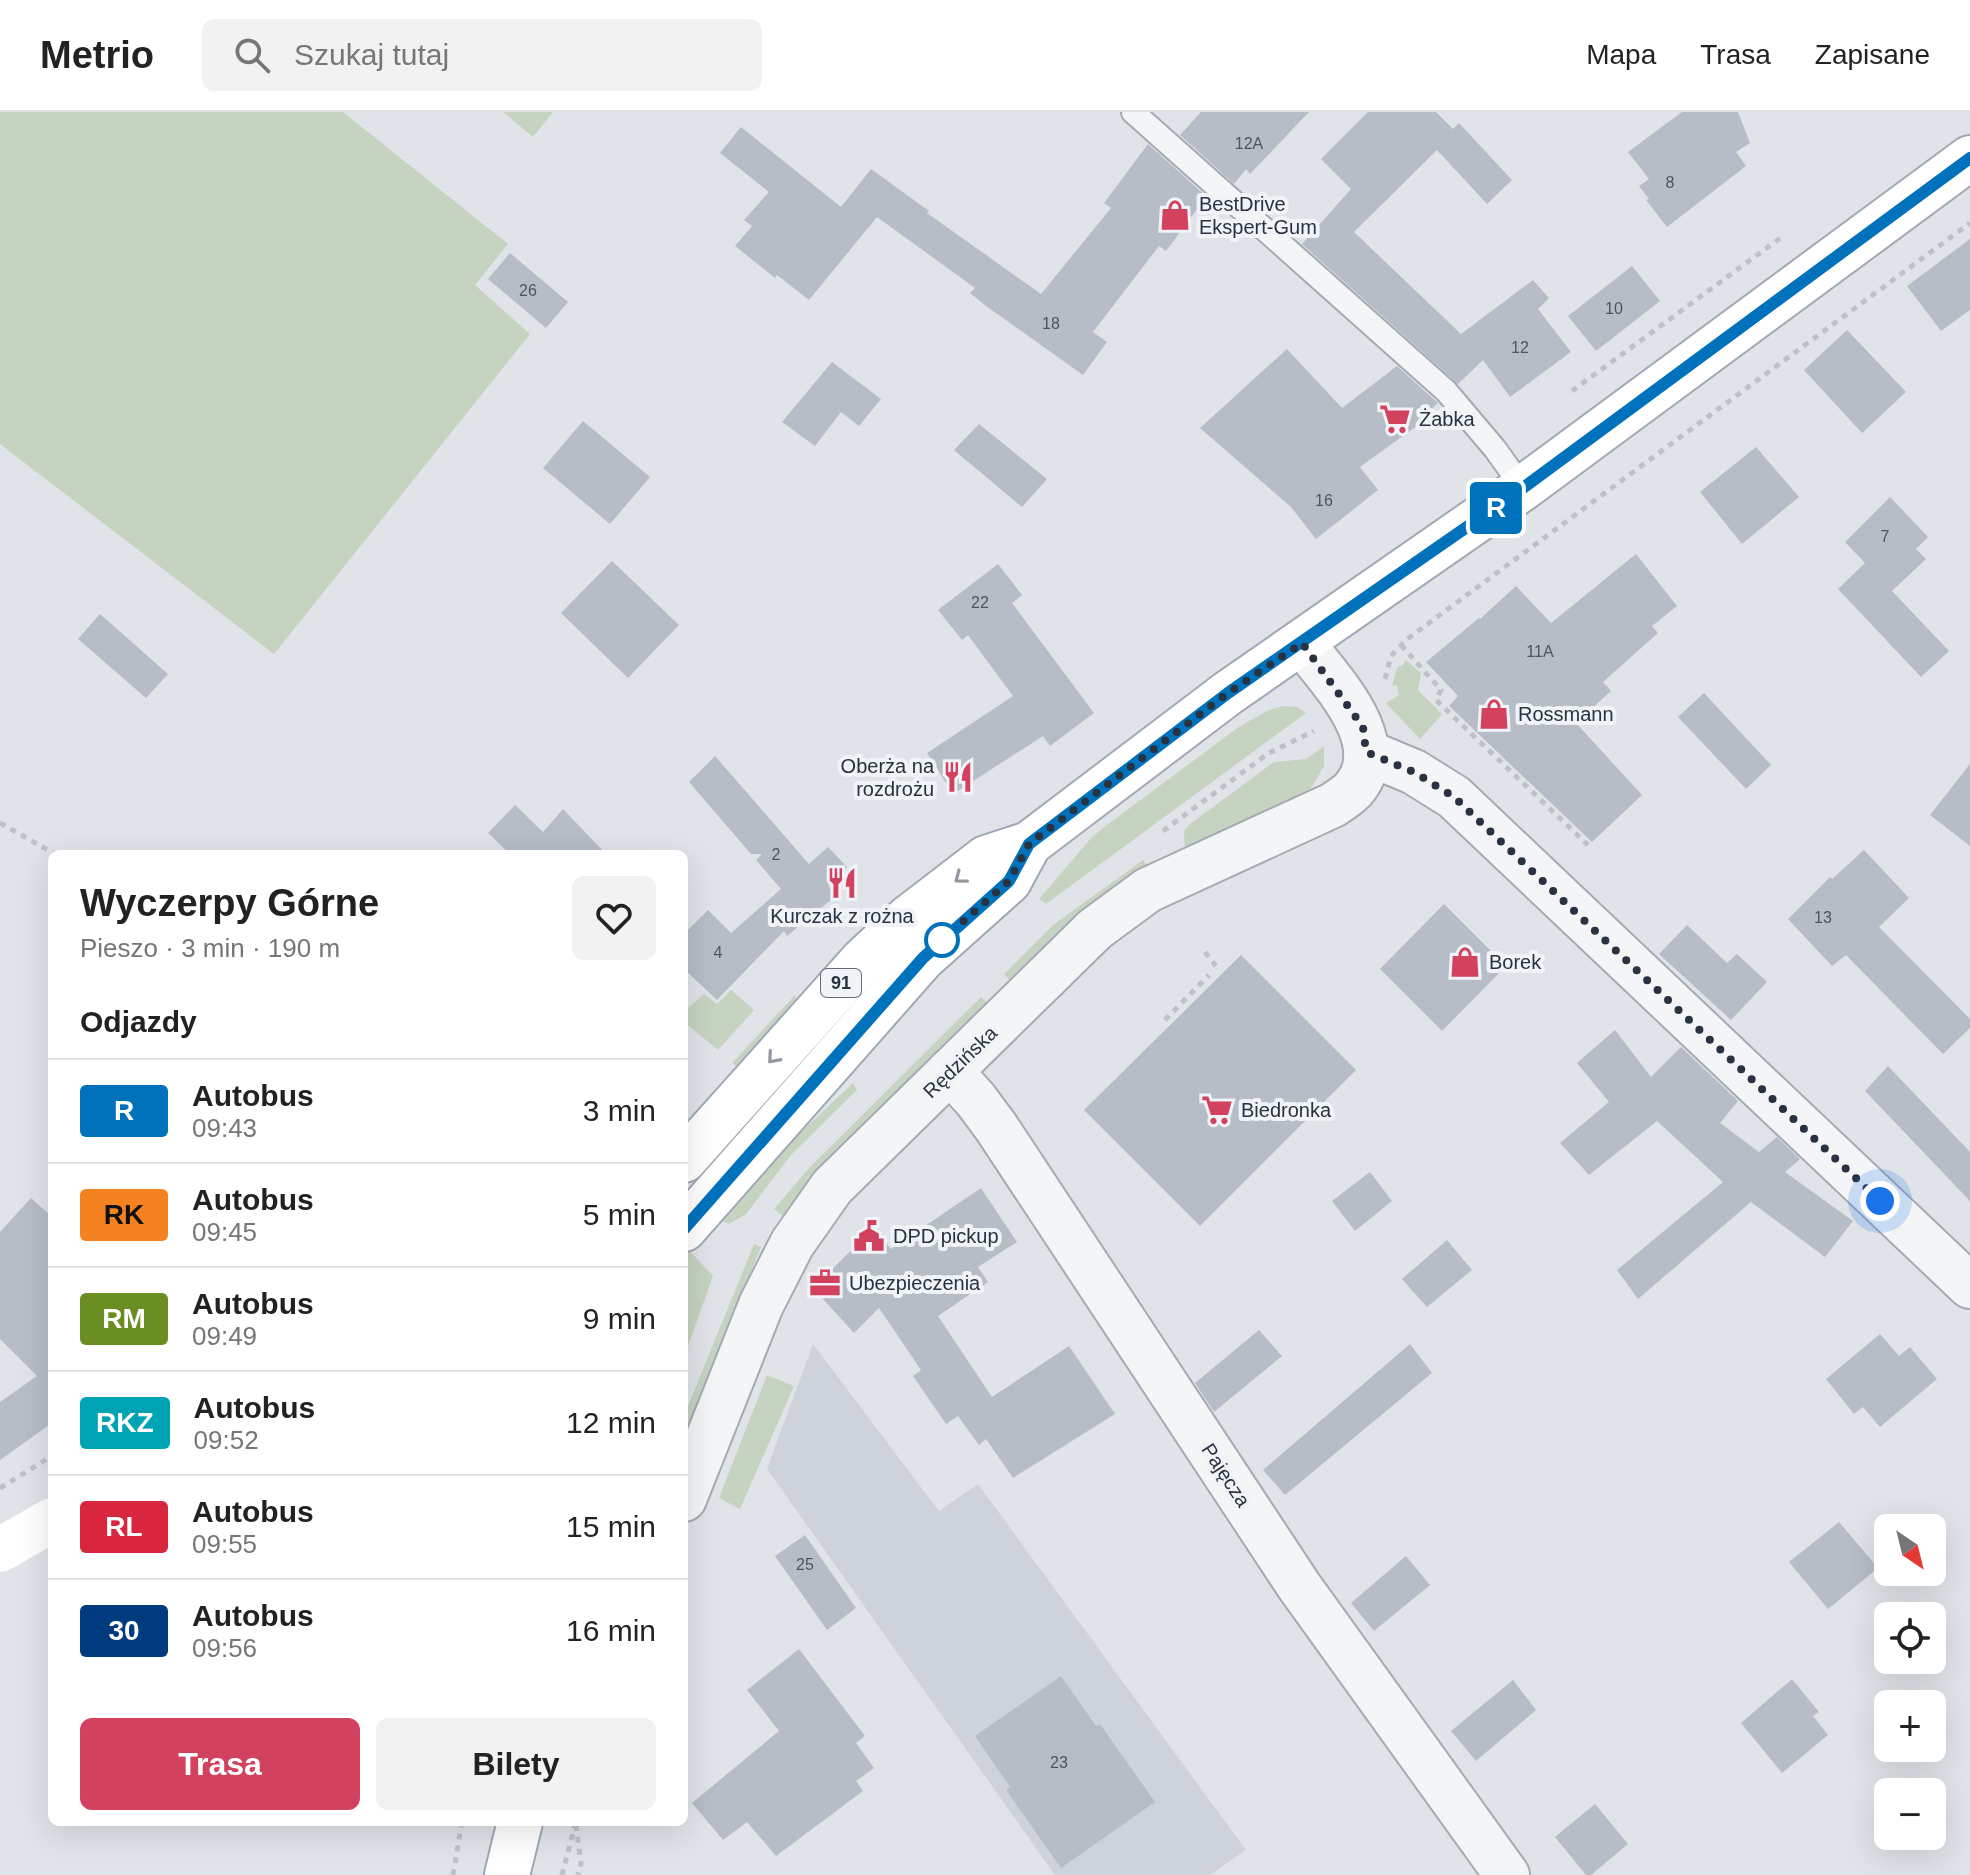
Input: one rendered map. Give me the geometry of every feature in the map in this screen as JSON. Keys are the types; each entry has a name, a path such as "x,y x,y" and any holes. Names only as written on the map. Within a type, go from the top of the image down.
{"main road":[{"name":"91","path":"688,1156 863,960 908,918 986,858 1029,844 1228,693 1523,488 1970,158"},
{"name":"91","path":"688,1224 923,958 1009,881 1029,844"},
{"path":"0,1550 48,1522"},
{"path":"507,1875 519,1826"}],"street":[{"path":"1302,643 1363,727 1366,752 1414,772 1454,797 1970,1286"},
{"name":"Rędzińska","path":"688,1489 761,1305 792,1244 832,1187 1106,921 1148,890 1333,805 1352,791 1362,775 1366,752"},
{"name":"Pajęcza","path":"950,1071 996,1127 1299,1586 1507,1875"}],"lane":[{"path":"1133,112 1446,391 1523,488"}],"path":[{"path":"1384,684 1391,656 1401,645 1970,223"},
{"path":"1401,645 1441,690 1436,700 1588,845"},
{"path":"0,823 48,850"},
{"path":"1205,952 1216,966"},
{"path":"1165,1020 1209,975"},
{"path":"0,1488 48,1458"},
{"path":"453,1875 461,1826"},
{"path":"562,1875 575,1826"},
{"path":"576,1826 581,1864 578,1875"}],"shaded area":[{"path":"813,1344 939,1511 978,1484 1246,1850 1210,1875 1055,1875 767,1469"}],"green space":[{"path":"0,112 343,112 508,244 475,285 530,334 274,654 0,444"},
{"path":"503,112 553,112 533,137"},
{"path":"1406,660 1421,673 1418,690 1442,714 1420,739 1386,703 1399,695 1397,686 1392,685 1398,666"},
{"path":"1297,707 1306,713 1046,904 1039,899 1092,837 1111,822 1240,726 1269,710"},
{"path":"1324,746 1324,766 1307,795 1185,852 1184,831 1190,824 1274,762 1306,759"},
{"path":"1143,860 1149,868 1060,932 1010,981 1004,974 1053,925"},
{"path":"731,990 754,1010 718,1050 688,1025 688,1008 704,994 717,1004"},
{"path":"795,995 796,1007 739,1067 732,1063"},
{"path":"981,997 988,1003 802,1192 784,1217 774,1209 810,1167"},
{"path":"853,1083 857,1090 791,1155 746,1214 729,1224 716,1217 743,1187"},
{"path":"754,1244 761,1247 688,1429 688,1406"},
{"path":"688,1249 713,1276 688,1346"},
{"path":"767,1375 794,1386 740,1509 719,1498"}],"building":[{"path":"1201,112 1309,112 1250,174 1246,169 1234,184 1180,135"},
{"path":"1368,112 1436,112 1453,129 1459,123 1512,180 1487,204 1437,150 1354,232 1461,334 1533,280 1549,298 1538,309 1571,352 1510,397 1483,360 1458,384 1302,244 1351,189 1321,159"},
{"path":"1682,112 1738,112 1750,143 1736,152 1746,166 1667,227 1639,186 1649,179 1628,152"},
{"path":"741,127 841,207 871,169 1041,294 1111,208 1104,203 1148,144 1216,205 1208,215 1198,208 1166,251 1159,246 1093,332 1107,342 1083,375 986,306 970,293 975,288 877,217 809,300 777,275 775,278 735,246 752,226 744,220 769,192 720,153"},
{"path":"1970,239 1970,310 1941,331 1907,286"},
{"path":"510,253 568,302 546,328 488,279"},
{"path":"1632,266 1660,301 1596,351 1568,316"},
{"path":"1847,330 1906,392 1862,433 1804,370"},
{"path":"1287,349 1342,408 1397,366 1438,403 1428,412 1432,415 1360,467 1378,490 1316,539 1291,507 1200,428"},
{"path":"832,362 881,399 859,426 841,412 815,446 782,422"},
{"path":"583,421 650,477 610,524 543,468"},
{"path":"979,424 1047,479 1022,507 954,450"},
{"path":"1756,447 1799,497 1742,544 1700,492"},
{"path":"1890,497 1928,537 1916,549 1926,559 1892,591 1949,651 1921,677 1838,589 1865,563 1845,542"},
{"path":"1636,554 1677,606 1652,626 1658,633 1603,682 1611,691 1576,723 1642,795 1592,842 1449,706 1458,696 1426,662 1516,586 1551,623"},
{"path":"612,561 679,625 628,678 561,613"},
{"path":"998,564 1022,595 1012,603 1094,713 1050,746 1043,736 953,794 927,753 1013,696 968,635 962,640 938,610"},
{"path":"100,614 168,674 146,698 78,639"},
{"path":"1704,693 1771,765 1746,789 1678,717"},
{"path":"715,756 809,864 828,847 847,867 828,885 837,895 787,936 784,931 717,1000 688,973 688,930 708,910 731,933 781,889 756,860 762,854 751,854 689,782"},
{"path":"1970,764 1970,846 1930,815"},
{"path":"515,805 543,832 563,809 602,850 506,850 488,833"},
{"path":"1864,850 1909,898 1879,927 1970,1019 1970,1028 1943,1054 1846,955 1832,966 1788,919 1830,877 1832,879"},
{"path":"1444,904 1506,966 1442,1031 1380,969"},
{"path":"1687,925 1727,963 1737,954 1767,982 1731,1020 1659,954"},
{"path":"1241,955 1356,1070 1200,1226 1084,1110"},
{"path":"1615,1030 1651,1077 1681,1047 1738,1101 1720,1123 1759,1152 1777,1137 1800,1159 1785,1172 1853,1221 1825,1257 1751,1202 1638,1299 1617,1270 1723,1182 1657,1121 1589,1175 1560,1143 1609,1102 1577,1063"},
{"path":"1888,1066 1970,1152 1970,1201 1865,1091"},
{"path":"1370,1172 1392,1201 1355,1231 1332,1201"},
{"path":"981,1188 1017,1242 978,1267 988,1282 938,1316 992,1397 1069,1346 1115,1414 1013,1478 986,1439 979,1445 958,1416 946,1424 913,1376 921,1370 879,1308 854,1333 813,1288 874,1228 891,1249"},
{"path":"31,1198 48,1213 48,1426 0,1460 0,1402 37,1376 0,1339 0,1232"},
{"path":"1447,1240 1472,1270 1427,1307 1402,1279"},
{"path":"1259,1330 1282,1356 1214,1412 1195,1383"},
{"path":"1880,1334 1899,1356 1910,1347 1937,1379 1880,1427 1863,1407 1854,1414 1826,1379"},
{"path":"1410,1344 1432,1373 1285,1495 1263,1470"},
{"path":"1839,1522 1874,1563 1874,1571 1828,1609 1789,1562"},
{"path":"805,1535 856,1608 827,1630 775,1556"},
{"path":"1406,1556 1430,1585 1374,1631 1351,1603"},
{"path":"799,1649 865,1736 856,1743 874,1768 856,1781 863,1791 776,1856 747,1822 723,1840 692,1803 779,1731 747,1690"},
{"path":"1061,1676 1096,1726 1100,1724 1155,1802 1061,1868 1006,1790 1010,1787 975,1736"},
{"path":"1792,1679 1819,1712 1813,1716 1828,1735 1782,1773 1741,1723"},
{"path":"1513,1680 1536,1710 1476,1761 1451,1731"},
{"path":"1595,1804 1628,1844 1591,1875 1586,1875 1555,1837"}],"bus line":[{"name":"R","path":"688,1225 923,958 1009,881 1029,844 1228,693 1523,488 1970,158"}],"place":[{"name":"BestDrive Ekspert-Gum","path":"1175,215"},
{"name":"Żabka","path":"1395,419"},
{"name":"Rossmann","path":"1494,714"},
{"name":"Oberża na rozdrożu","path":"958,777"},
{"name":"Kurczak z rożna","path":"842,883"},
{"name":"Borek","path":"1465,962"},
{"name":"Biedronka","path":"1217,1110"},
{"name":"DPD pickup","path":"869,1236"},
{"name":"Ubezpieczenia","path":"825,1283"}],"route":[{"path":"942,940 1009,881 1029,844 1228,693 1302,643 1363,727 1366,752 1414,772 1454,797 1880,1201"}]}
